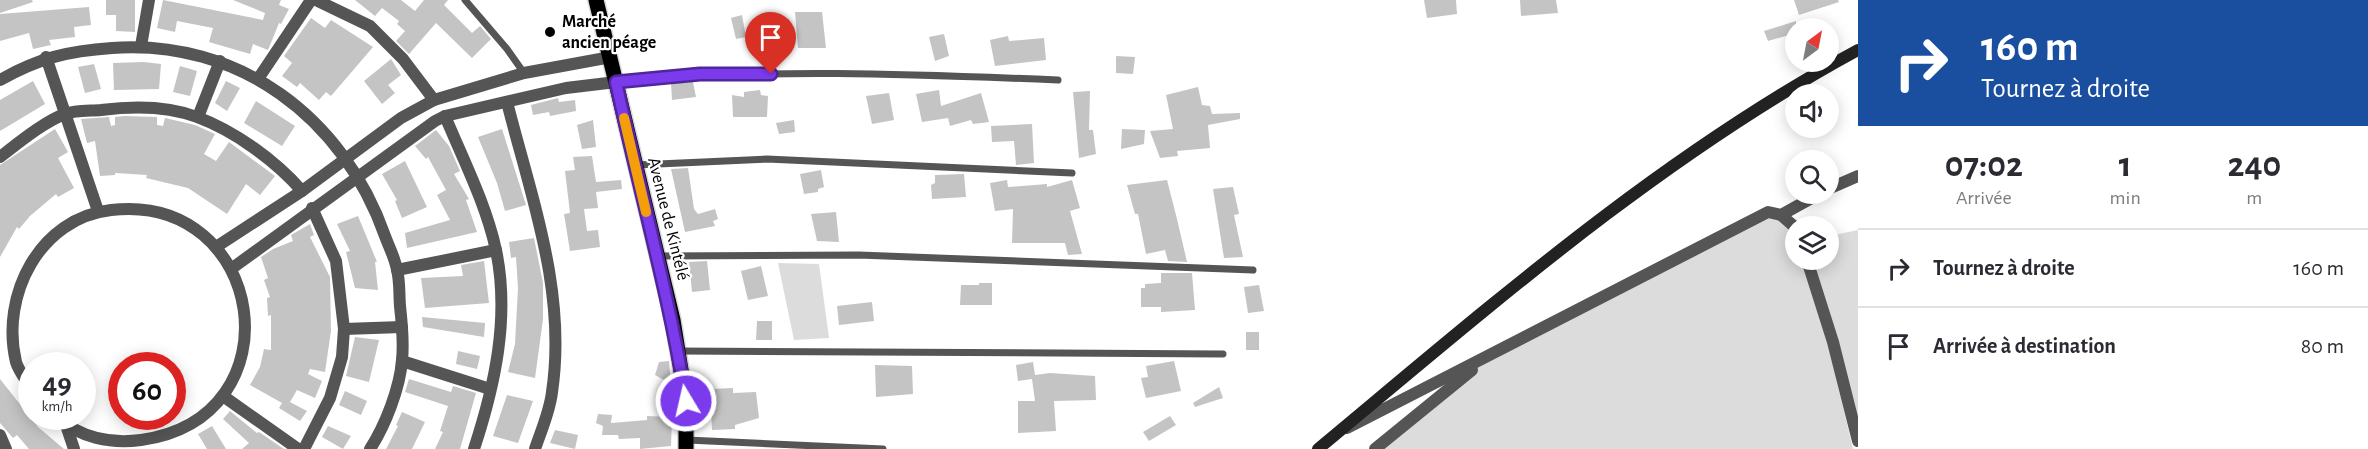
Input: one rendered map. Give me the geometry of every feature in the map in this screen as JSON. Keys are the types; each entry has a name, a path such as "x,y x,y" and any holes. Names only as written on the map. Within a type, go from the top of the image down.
{"main road":[{"name":"Avenue de Kintélé","path":"596,0 678,351 686,401 686,444"}],"street":[{"path":"141,46 149,0"},
{"path":"258,79 311,0"},
{"path":"316,0 370,26 403,59 434,100"},
{"path":"0,80 46,57 83,50 141,46 180,50 220,61 258,79 299,108 329,136 357,176 380,220 397,270 402,327 402,361 395,389 370,449"},
{"path":"1318,449 1598,220 1747,115 1858,50"},
{"path":"46,57 98,211"},
{"path":"216,247 302,191 401,118 434,100 524,74 611,57"},
{"path":"198,117 220,61"},
{"path":"231,269 357,176 445,117 566,88 616,82"},
{"path":"507,102 540,223 554,308 556,340 552,394 535,449"},
{"path":"0,158 23,139 65,114 117,108 166,110 198,117 238,138 283,171 302,191"},
{"path":"445,117 475,189 496,249 502,323 490,389 474,449"},
{"path":"1839,185 1858,177"},
{"path":"1781,214 1800,204"},
{"path":"18,366 5,323 17,285 35,252 63,226 98,211 130,208 162,213 191,226 216,247 231,269 243,300 246,334 239,367 223,396 198,420 168,436 123,446 78,430"},
{"path":"304,449 330,398 342,357 344,329 336,261 312,208"},
{"path":"1338,433 1768,212 1781,214 1785,218"},
{"path":"397,270 496,249"},
{"path":"1810,270 1833,342 1858,441"},
{"path":"344,329 402,327"},
{"path":"1375,449 1489,356"},
{"path":"402,361 490,389"},
{"path":"223,396 298,449"},
{"path":"65,430 74,449"},
{"path":"0,435 6,449"}],"lane":[{"path":"465,0 507,49 524,74"},
{"path":"616,82 700,74 936,75 1058,80"},
{"path":"634,165 767,159 1071,173"},
{"path":"657,256 860,255 1253,270"},
{"path":"678,351 1223,354"},
{"path":"686,444 883,449"}],"shaded area":[{"path":"1768,212 1785,222 1785,270 1839,270 1839,234 1858,230 1858,446 1829,348 1853,449 1369,449 1489,356"},
{"path":"778,263 819,264 829,338 794,340"}],"building":[{"path":"0,0 32,0 33,2 0,13"},
{"path":"106,0 135,0 135,32 116,31 116,15 106,15"},
{"path":"163,0 263,20 265,13 233,0 281,0 279,5 289,9 281,24 279,23 268,50 253,44 250,54 209,42 213,28 177,21 175,32 157,28"},
{"path":"355,0 401,0 415,11 424,0 448,0 444,5 472,33 480,26 491,39 472,58 436,23 409,54 396,41 405,31 397,24 399,21 382,8 375,16"},
{"path":"1424,0 1456,0 1457,14 1427,18"},
{"path":"1520,0 1556,0 1558,13 1521,16"},
{"path":"1794,0 1838,0 1839,2 1799,15"},
{"path":"89,7 91,25 74,27 75,37 49,40 51,45 33,49 29,33 0,41 0,14"},
{"path":"795,12 822,12 826,48 798,48"},
{"path":"742,15 746,37 736,39 731,18"},
{"path":"311,18 325,28 331,20 373,47 331,96 326,92 319,100 300,83 297,87 282,76 292,63 284,56"},
{"path":"1785,24 1785,36 1768,41 1764,31"},
{"path":"944,34 949,56 935,61 929,37"},
{"path":"773,36 777,57 761,60 757,39"},
{"path":"1008,36 1009,41 1044,38 1046,60 995,66 990,40"},
{"path":"1116,56 1135,57 1133,74 1116,73"},
{"path":"391,59 401,75 388,85 395,93 382,104 364,81"},
{"path":"113,63 161,64 159,89 114,90"},
{"path":"94,64 101,89 85,93 78,67"},
{"path":"180,66 197,71 190,96 173,92"},
{"path":"33,81 45,104 0,131 0,100"},
{"path":"226,81 240,88 227,111 215,103"},
{"path":"693,82 696,97 672,100 671,83"},
{"path":"1198,87 1202,105 1210,106 1212,114 1240,113 1240,119 1208,125 1210,148 1177,151 1178,156 1160,158 1150,131 1173,129 1166,95"},
{"path":"760,90 761,95 768,96 767,117 733,117 732,95 744,97 744,92"},
{"path":"939,90 941,106 981,93 989,122 973,124 971,120 950,126 948,118 922,122 916,94"},
{"path":"1090,91 1089,130 1093,130 1096,154 1079,158 1073,92"},
{"path":"889,93 894,120 872,124 866,96"},
{"path":"558,98 559,102 575,100 576,111 550,116 549,112 533,115 531,105"},
{"path":"256,101 295,126 282,146 244,123"},
{"path":"109,117 111,126 115,125 115,117 157,117 157,125 163,126 165,118 195,125 215,134 204,154 216,161 229,142 275,176 260,195 246,184 227,214 188,188 146,178 147,175 115,173 115,175 100,176 95,141 87,143 81,119"},
{"path":"593,120 596,147 582,149 577,125"},
{"path":"794,120 795,132 779,134 776,123"},
{"path":"1032,124 1034,163 1016,165 1014,141 992,142 991,126"},
{"path":"55,129 68,152 58,158 74,188 58,197 56,194 30,216 19,229 17,227 0,257 0,165"},
{"path":"502,129 526,205 505,211 497,183 478,137"},
{"path":"1122,129 1145,130 1144,144 1121,149"},
{"path":"436,130 449,146 460,171 454,174 469,199 466,200 477,232 407,248 405,233 450,220 437,195 446,190 428,157 426,159 415,146"},
{"path":"592,156 596,182 621,180 622,189 596,192 598,208 584,209 587,231 598,230 600,247 570,251 564,214 570,213 565,171 575,170 573,157"},
{"path":"405,161 427,207 402,218 395,201 397,200 382,174"},
{"path":"688,168 694,209 698,214 715,209 718,219 713,221 715,226 685,232 671,169"},
{"path":"821,170 824,187 818,189 818,192 804,194 800,174"},
{"path":"964,174 966,197 932,199 931,185 935,183 935,175"},
{"path":"1007,180 1008,187 1047,184 1047,187 1072,180 1080,208 1070,211 1082,254 1068,255 1065,243 1012,243 1013,209 995,211 990,183"},
{"path":"1167,180 1187,262 1168,261 1165,250 1146,254 1138,214 1135,214 1127,185"},
{"path":"1233,187 1239,214 1234,215 1243,257 1224,258 1213,189"},
{"path":"836,212 839,242 817,241 811,214"},
{"path":"358,216 377,262 375,262 378,290 355,288 346,252 350,251 337,224"},
{"path":"310,224 314,235 310,237 330,277 331,331 325,372 310,369 308,374 322,381 315,398 297,390 290,402 307,411 300,421 279,408 282,403 250,385 260,367 264,349 271,350 271,315 268,316 267,298 270,297 264,280 268,278 261,257 293,241 291,235"},
{"path":"534,238 543,283 543,319 535,378 508,372 515,344 518,288 516,257 511,258 509,242"},
{"path":"484,261 489,303 425,308 421,278 463,276 461,265"},
{"path":"707,261 710,290 692,292 689,262"},
{"path":"761,266 768,296 748,300 741,271"},
{"path":"1161,273 1192,273 1195,310 1161,312 1161,307 1141,307 1141,288 1145,288 1145,284 1161,283"},
{"path":"979,283 992,283 992,305 960,305 961,285 979,285"},
{"path":"1259,285 1264,311 1248,313 1244,287"},
{"path":"872,302 874,321 839,325 837,306"},
{"path":"422,317 485,323 484,337 423,327"},
{"path":"757,321 772,321 772,340 756,340"},
{"path":"1246,332 1259,332 1259,350 1246,350"},
{"path":"355,337 379,340 369,382 346,376"},
{"path":"458,351 480,356 477,369 456,364"},
{"path":"669,361 671,384 655,375 659,362"},
{"path":"1174,361 1181,391 1146,398 1141,378 1148,377 1146,366"},
{"path":"1033,362 1035,375 1050,373 1095,376 1096,400 1054,401 1056,431 1018,433 1018,401 1035,401 1032,379 1018,381 1016,365"},
{"path":"875,365 912,366 913,394 876,397"},
{"path":"0,379 18,402 18,430 42,430 64,449 29,449 17,435 13,438 0,423"},
{"path":"409,379 451,392 453,386 476,393 460,449 435,449 443,432 440,431 448,406 405,392"},
{"path":"1219,387 1223,398 1195,407 1193,403"},
{"path":"733,388 733,393 756,392 759,418 735,425 735,429 712,430 710,389"},
{"path":"345,391 367,401 361,415 339,405"},
{"path":"507,395 533,401 518,443 493,436"},
{"path":"230,411 257,433 259,432 284,449 242,449 249,443 223,419"},
{"path":"402,412 425,422 412,449 386,449 398,426 396,425"},
{"path":"598,414 612,415 611,423 647,420 647,416 672,417 671,446 640,449 640,438 619,439 618,435 602,435 603,426 596,423"},
{"path":"1170,416 1176,425 1149,441 1143,432"},
{"path":"212,426 226,449 207,449 198,434"},
{"path":"328,426 351,436 343,449 322,437"},
{"path":"555,430 578,435 575,449 550,443"}],"slow traffic":[{"path":"624,118 646,212"}],"place":[{"name":"Marché ancien péage","path":"550,32"}],"route":[{"path":"686,401 673,320 634,165 616,82 700,74 771,74"}]}
